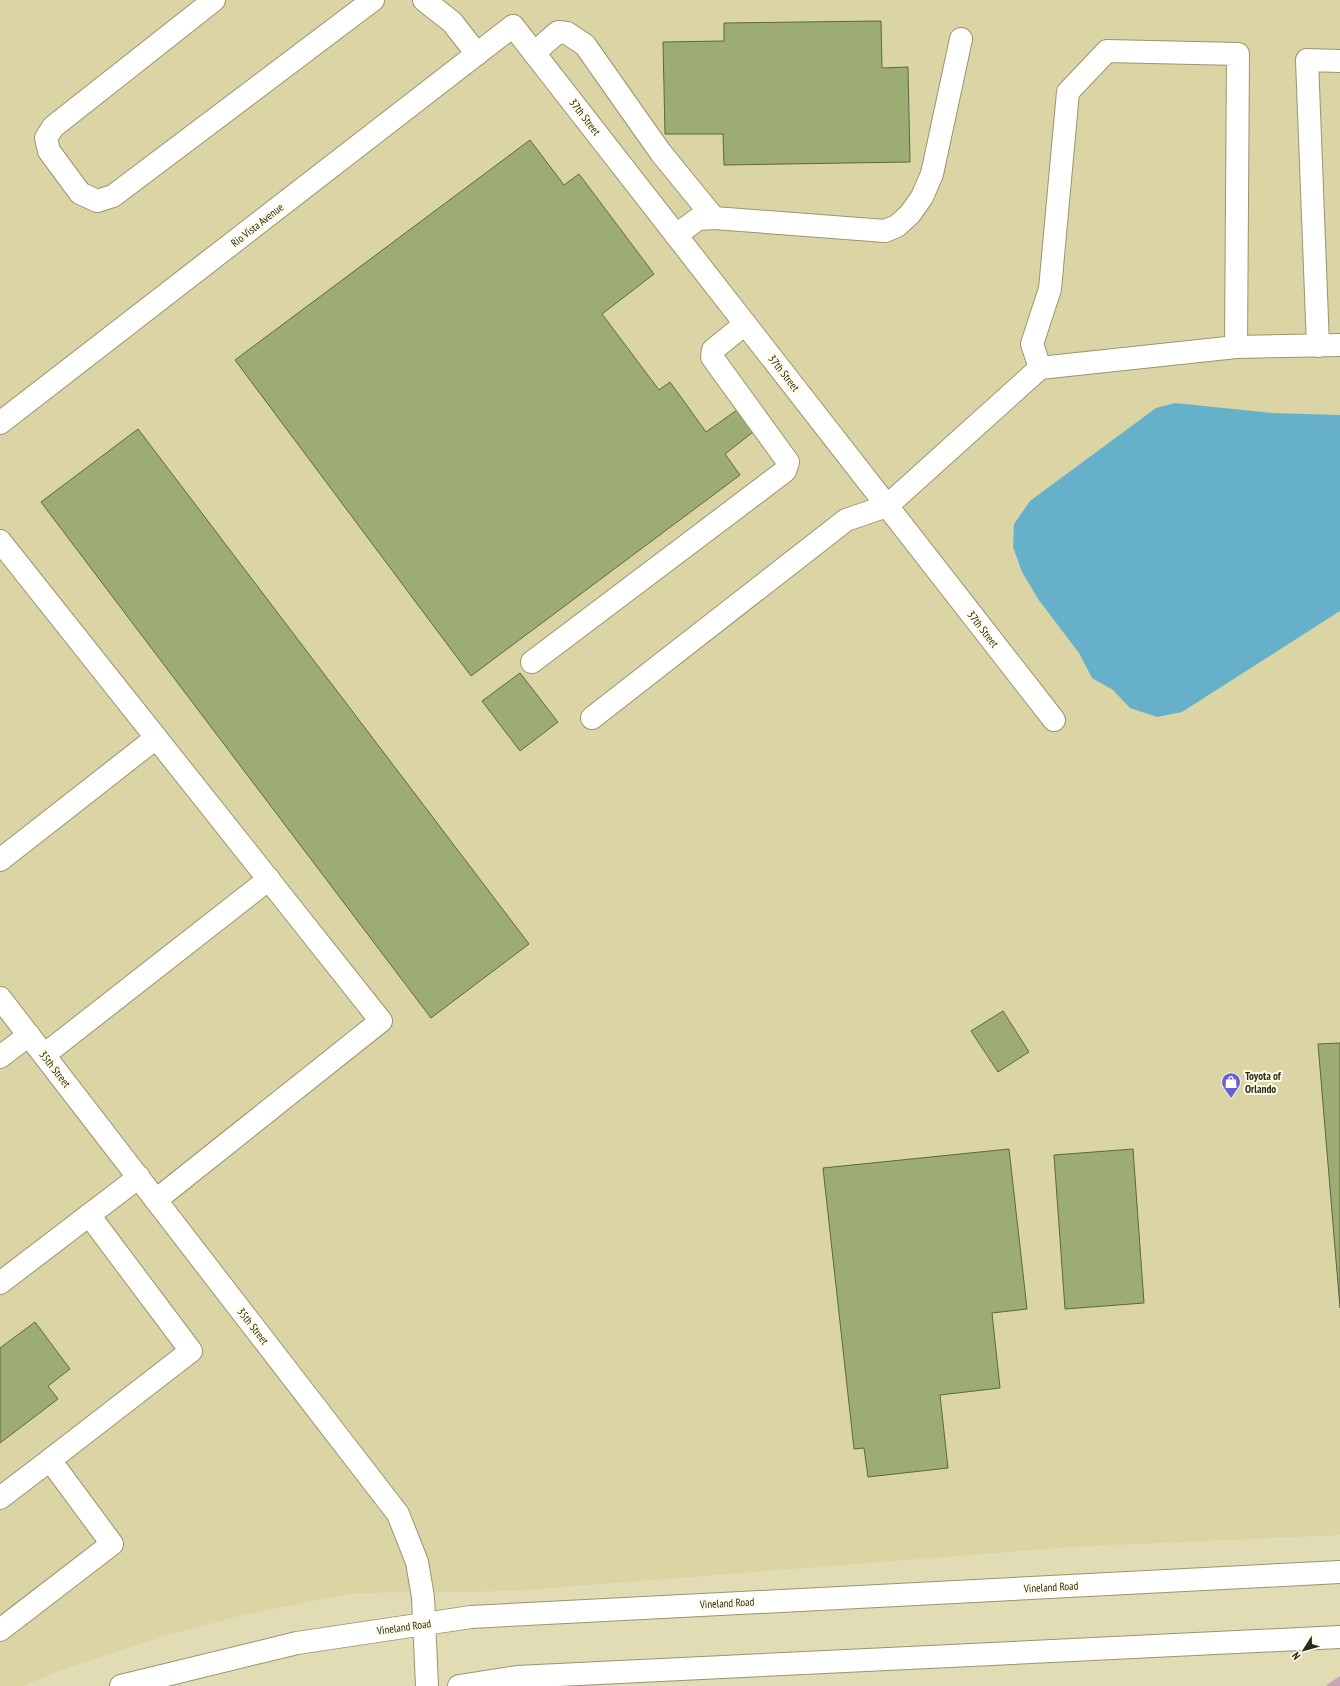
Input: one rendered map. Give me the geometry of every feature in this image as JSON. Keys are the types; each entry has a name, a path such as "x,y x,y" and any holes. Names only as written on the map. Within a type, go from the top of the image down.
{"street":[{"path":"214,0 53,127 46,138 49,151 80,193 97,201 113,196 371,0"},
{"path":"424,0 452,22 477,54"},
{"name":"Rio Vista Avenue","path":"0,424 513,26"},
{"name":"37th Street","path":"513,26 1054,720"},
{"path":"534,53 558,32 567,33 586,45 661,153 714,218"},
{"path":"676,235 698,219 714,218 885,231 896,226 910,214 922,197 932,174 961,39"},
{"path":"1040,368 1032,344 1050,289 1068,92 1107,51 1238,54 1236,347"},
{"path":"1318,346 1307,60 1340,61"},
{"path":"532,662 785,471 788,462 712,357 712,350 745,324"},
{"path":"592,718 846,520 887,506 1040,368 1236,347 1340,345"},
{"path":"0,541 381,1021 156,1200"},
{"path":"0,860 156,738"},
{"path":"44,1055 269,879"},
{"name":"35th Street","path":"0,998 398,1514 417,1562 426,1624 427,1686"},
{"path":"0,1057 29,1035"},
{"path":"0,1283 139,1177"},
{"path":"0,1498 191,1351 89,1215"},
{"path":"0,1630 112,1544 50,1460"},
{"name":"Vineland Road","path":"121,1686 297,1643 471,1617 1340,1572"},
{"path":"459,1686 517,1678 1340,1637"}],"shaded area":[{"path":"0,0 1340,0 1340,1535 1071,1547 512,1591 355,1593 246,1614 161,1637 70,1667 22,1686 0,1686"},
{"path":"1340,1676 1340,1686 1326,1686 1328,1684"}],"water":[{"path":"1175,403 1273,413 1340,415 1340,611 1182,712 1157,717 1130,708 1113,690 1092,678 1079,653 1038,599 1022,572 1013,547 1014,524 1030,501 1156,408"}],"building":[{"path":"881,21 882,68 908,67 910,162 724,165 723,134 665,134 663,42 724,41 724,23"},
{"path":"530,140 564,185 579,174 654,274 602,314 659,390 670,382 706,432 737,410 753,432 725,454 740,475 471,676 235,360"},
{"path":"138,429 529,944 431,1018 41,502"},
{"path":"520,673 558,722 520,751 482,701"},
{"path":"1003,1011 1029,1052 998,1072 971,1031"},
{"path":"1340,1043 1340,1308 1318,1044"},
{"path":"1009,1149 1027,1309 992,1313 1000,1388 940,1395 948,1468 868,1477 864,1448 854,1449 823,1168"},
{"path":"1133,1149 1144,1303 1065,1309 1054,1155"},
{"path":"35,1322 70,1369 48,1386 58,1399 0,1443 0,1348"}],"place":[{"name":"Toyota of Orlando","path":"1231,1099"}]}
